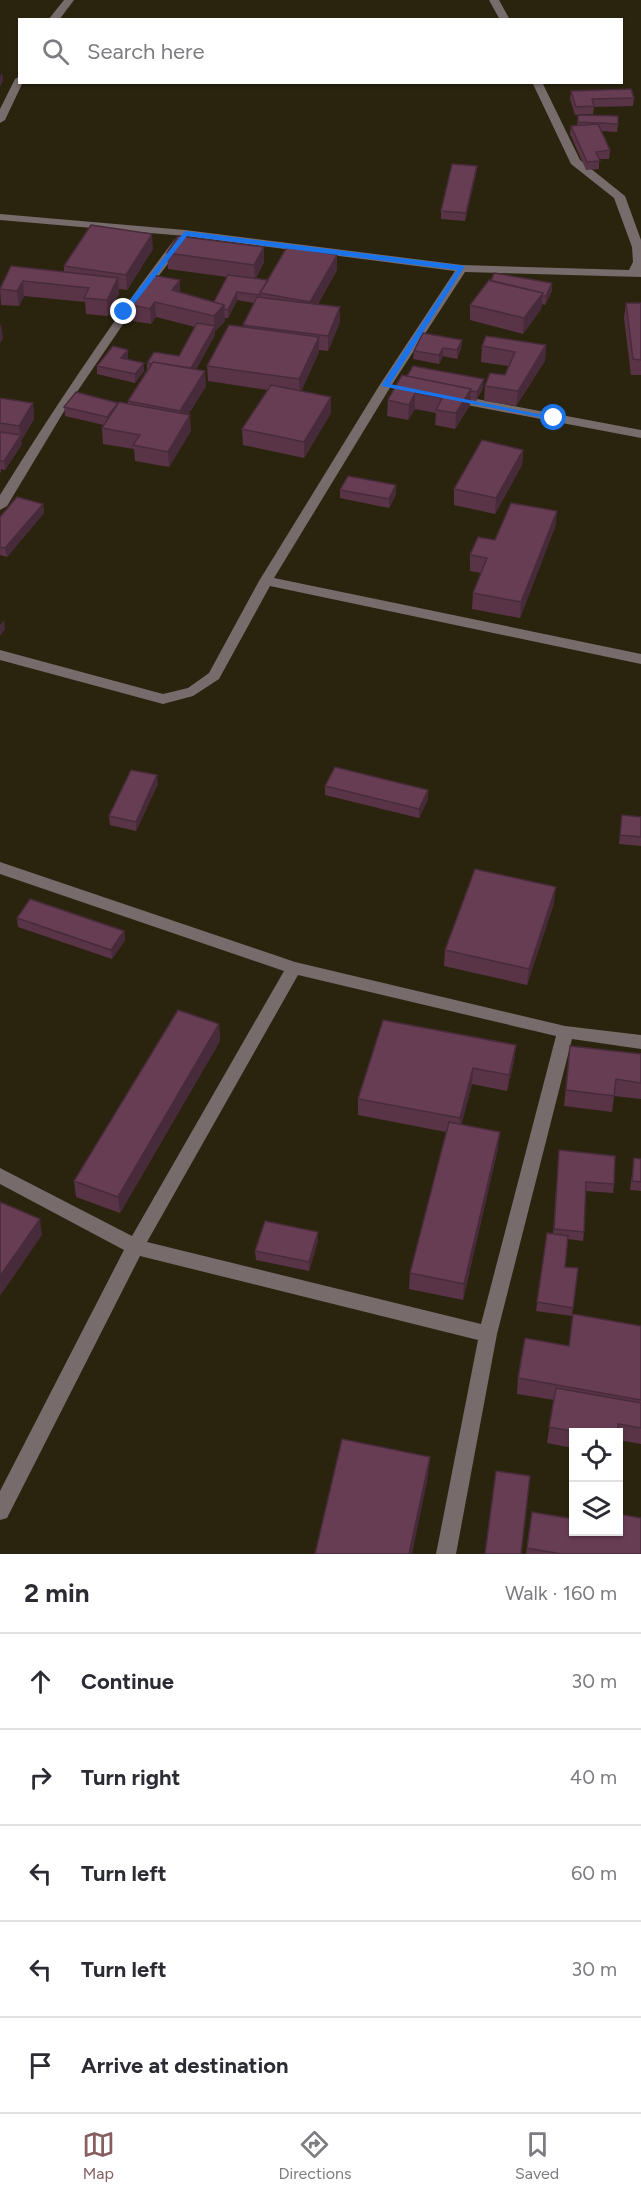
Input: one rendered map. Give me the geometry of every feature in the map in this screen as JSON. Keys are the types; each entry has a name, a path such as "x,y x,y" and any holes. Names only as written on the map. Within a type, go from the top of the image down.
{"street":[{"path":"55,18 69,0"},
{"path":"494,0 505,18"},
{"path":"0,120 18,83"},
{"path":"0,217 185,233 462,268 637,273 638,247 619,196 575,162 538,84"},
{"path":"0,506 60,408 124,312 185,233"},
{"path":"0,655 163,699 193,691 214,676 266,581 391,387 462,268"},
{"path":"441,397 641,434"},
{"path":"266,581 641,659"},
{"path":"0,868 294,968 565,1032 641,1041"},
{"path":"0,1511 135,1247 294,968"},
{"path":"446,1554 488,1334 565,1032"},
{"path":"0,1175 135,1247 488,1334"}],"building":[{"path":"631,89 634,98 592,99 594,106 576,107 571,91"},
{"path":"578,115 618,116 618,124 578,122"},
{"path":"598,124 610,150 596,152 600,161 587,162 571,126"},
{"path":"452,164 477,166 466,213 441,211"},
{"path":"91,225 152,234 126,275 64,266"},
{"path":"178,236 264,247 254,265 167,253"},
{"path":"287,247 337,255 310,302 260,293"},
{"path":"11,266 118,278 107,300 84,298 89,288 23,281 17,291 0,289"},
{"path":"494,273 552,283 546,296 542,296 543,293 491,281"},
{"path":"152,275 180,280 172,290 224,305 214,316 155,302 150,309 132,305"},
{"path":"228,275 268,280 260,295 237,292 228,310 224,309 224,305 214,302"},
{"path":"489,280 543,293 524,318 470,305"},
{"path":"257,297 340,307 328,336 243,325"},
{"path":"626,303 641,303 641,360 633,359"},
{"path":"197,323 215,326 191,368 147,363 154,352 179,356"},
{"path":"229,325 319,337 299,379 207,366"},
{"path":"423,333 462,340 457,350 443,348 439,355 414,351"},
{"path":"486,336 546,345 518,391 485,386 490,373 505,375 515,352 482,346"},
{"path":"113,346 128,350 121,358 144,363 135,374 97,366"},
{"path":"153,362 205,371 180,411 128,401"},
{"path":"413,366 484,379 477,392 471,391 471,389 407,376"},
{"path":"402,375 471,389 456,413 436,410 442,398 415,393 409,405 388,400"},
{"path":"271,385 331,397 304,442 242,429"},
{"path":"76,392 118,403 107,417 64,407"},
{"path":"0,398 33,403 19,426 0,423"},
{"path":"119,402 190,415 168,452 133,445 140,435 102,428"},
{"path":"0,432 21,435 4,461 0,461"},
{"path":"482,440 523,450 496,498 454,489"},
{"path":"348,476 396,485 389,499 340,490"},
{"path":"17,497 43,504 5,548 0,547 0,517"},
{"path":"511,503 557,511 521,602 473,593 487,558 470,555 478,537 495,540"},
{"path":"335,767 428,790 419,809 325,786"},
{"path":"131,770 157,775 136,822 109,816"},
{"path":"622,815 641,817 641,837 620,835"},
{"path":"475,869 556,887 529,969 445,950"},
{"path":"30,899 124,931 111,950 17,918"},
{"path":"178,1010 219,1024 118,1197 74,1181"},
{"path":"383,1020 516,1045 509,1075 473,1068 460,1118 358,1099"},
{"path":"570,1046 641,1054 641,1083 616,1079 614,1096 566,1090"},
{"path":"449,1122 500,1132 464,1284 410,1273"},
{"path":"559,1150 615,1156 614,1184 586,1182 584,1232 554,1229"},
{"path":"634,1158 641,1159 641,1182 632,1181"},
{"path":"0,1202 40,1219 0,1276"},
{"path":"265,1221 318,1232 309,1262 255,1251"},
{"path":"547,1233 568,1236 565,1267 578,1268 573,1308 537,1302"},
{"path":"573,1314 641,1326 641,1400 518,1378 525,1338 569,1346"},
{"path":"556,1388 641,1403 641,1428 618,1424 618,1428 569,1428 569,1431 549,1427"},
{"path":"342,1439 430,1457 409,1554 315,1554"},
{"path":"496,1471 530,1476 521,1554 485,1554"},
{"path":"532,1512 569,1518 569,1536 623,1536 623,1515 641,1518 641,1554 562,1554 527,1548"}],"route":[{"path":"124,312 185,233 462,268 385,386 554,418"}]}
